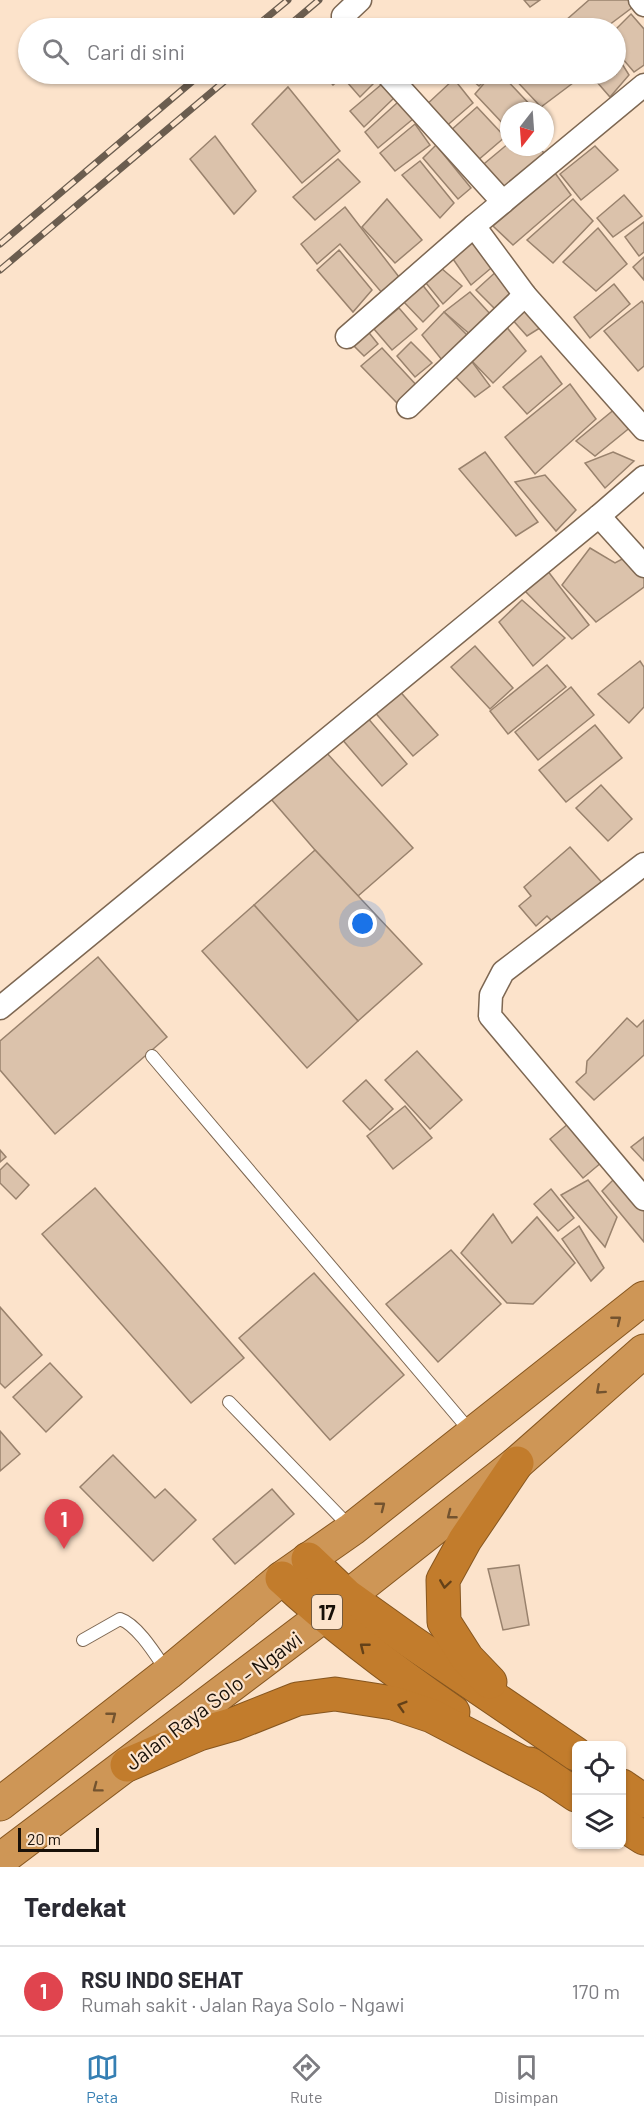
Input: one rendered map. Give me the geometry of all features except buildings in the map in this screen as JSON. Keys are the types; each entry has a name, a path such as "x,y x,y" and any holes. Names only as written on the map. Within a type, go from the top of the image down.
{"highway":[{"path":"0,1804 168,1673 295,1568 352,1529 474,1435 644,1298"},
{"name":"Jalan Raya Solo - Ngawi","path":"0,1860 335,1606 517,1463 644,1351"},
{"path":"517,1463 465,1540 443,1580 444,1622 467,1658 531,1723"},
{"path":"295,1568 335,1606 389,1668 572,1792"},
{"path":"335,1606 410,1641 572,1751"},
{"path":"127,1765 200,1734 234,1724 297,1699 335,1694 393,1703 432,1716 549,1777"},
{"path":"626,1789 644,1801"},
{"path":"626,1827 644,1838"}],"street":[{"path":"343,18 360,0"},
{"path":"640,0 644,5"},
{"path":"396,84 503,202"},
{"path":"347,337 474,226 644,85"},
{"path":"474,226 525,295 644,429"},
{"path":"408,407 525,295"},
{"path":"0,1008 644,477"},
{"path":"599,516 644,566"},
{"path":"644,864 503,972 491,994 490,1016 644,1199"}],"lane":[{"path":"152,1056 474,1435"},
{"path":"229,1401 352,1529"},
{"path":"83,1640 123,1619 138,1632 168,1673"}],"railway":[{"path":"266,18 288,0"},
{"path":"298,18 319,0"},
{"path":"0,244 189,84"},
{"path":"0,270 221,84"}],"place":[{"name":"RSU INDO SEHAT","path":"64,1549"}]}
